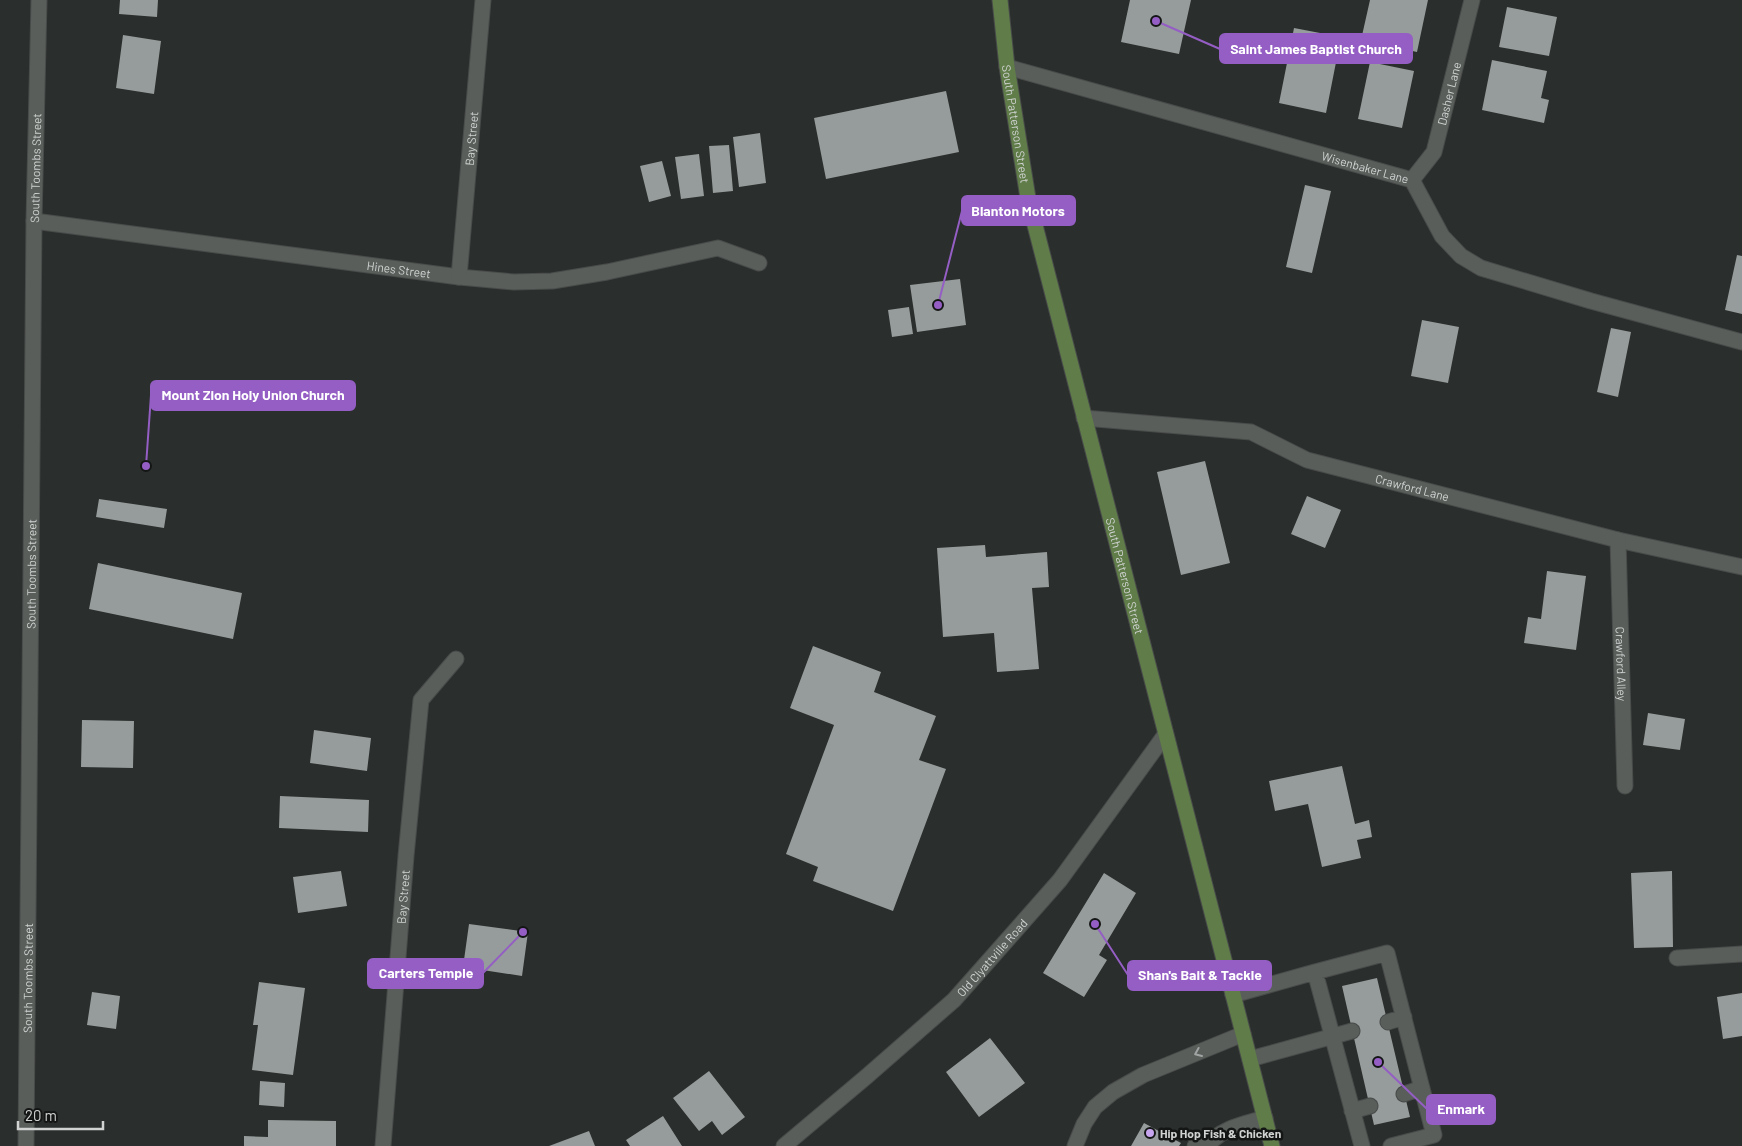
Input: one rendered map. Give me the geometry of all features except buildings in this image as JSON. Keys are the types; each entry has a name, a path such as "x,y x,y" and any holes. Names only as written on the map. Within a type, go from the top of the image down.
{"main road":[{"name":"South Patterson Street","path":"1000,0 1007,67 1028,198 1272,1146"}],"street":[{"name":"South Toombs Street","path":"26,1146 34,220 39,0"},
{"name":"Bay Street","path":"458,277 483,0"},
{"name":"Dasher Lane","path":"1412,180 1434,152 1472,0"},
{"name":"Wisenbaker Lane","path":"1007,67 1412,180 1442,236 1462,256 1481,268 1591,301 1742,342"},
{"name":"Hines Street","path":"34,220 458,277 514,282 552,281 607,272 718,248 759,263"},
{"name":"Crawford Lane","path":"1084,418 1252,432 1307,460 1618,540 1742,567"},
{"name":"Crawford Alley","path":"1618,540 1625,786"},
{"name":"Bay Street","path":"383,1146 406,856 421,700 456,660"},
{"name":"Old Clyattville Road","path":"784,1146 954,1000 1060,880 1165,735"},
{"path":"1233,995 1388,952 1434,1135 1391,1146"},
{"path":"1677,958 1742,954"},
{"path":"1315,972 1362,1146"},
{"path":"1388,1022 1404,1017"},
{"path":"1250,1060 1352,1031"},
{"path":"1074,1146 1084,1124 1095,1107 1113,1092 1143,1075 1243,1034"},
{"path":"1404,1094 1422,1088"},
{"path":"1352,1111 1370,1106"},
{"path":"1195,1146 1198,1142 1211,1142 1230,1129 1264,1118"}],"place":[{"name":"Saint James Baptist Church","path":"1156,21"},
{"name":"Blanton Motors","path":"938,305"},
{"name":"Mount Zion Holy Union Church","path":"146,466"},
{"name":"Shan's Bait & Tackle","path":"1095,924"},
{"name":"Carters Temple","path":"523,932"},
{"name":"Enmark","path":"1378,1062"},
{"name":"Hip Hop Fish & Chicken","path":"1150,1133"}]}
